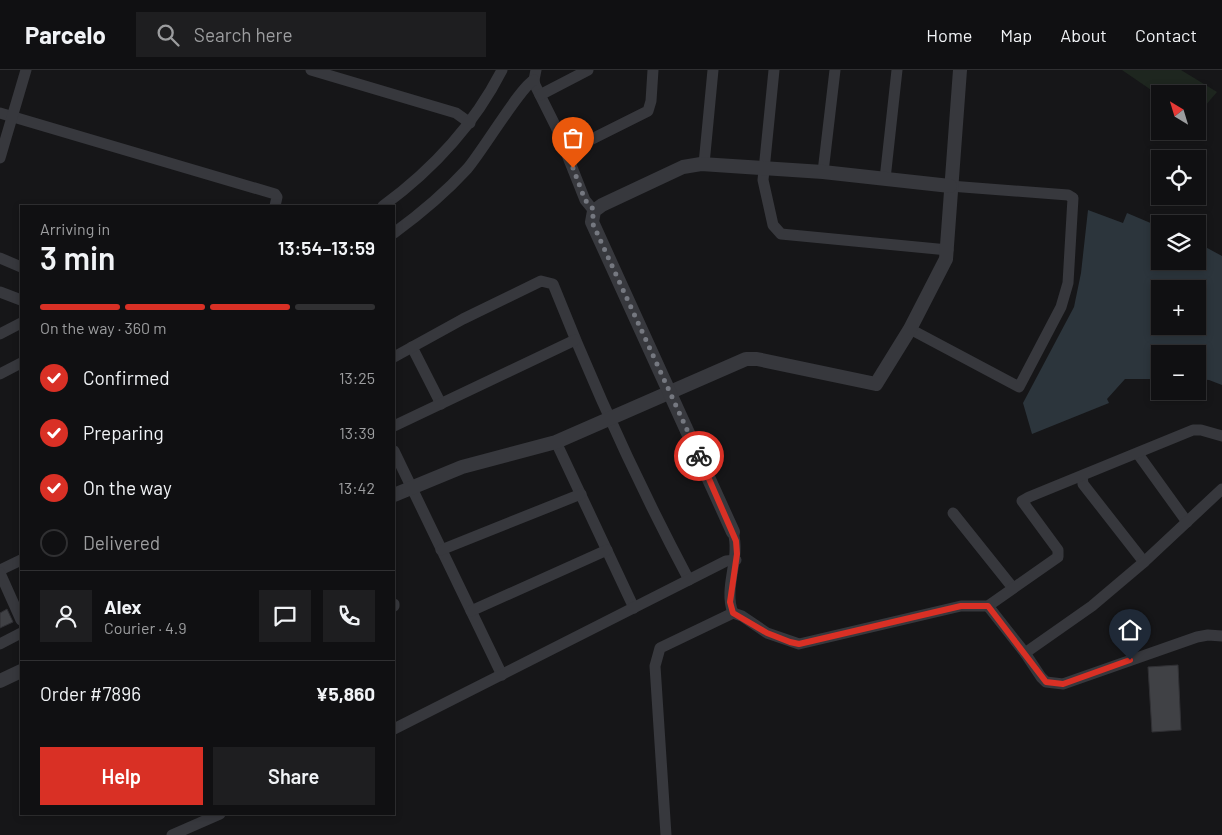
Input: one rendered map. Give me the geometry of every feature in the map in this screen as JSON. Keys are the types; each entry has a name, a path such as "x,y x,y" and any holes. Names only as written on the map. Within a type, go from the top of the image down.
{"street":[{"path":"0,158 26,70"},
{"path":"311,70 456,113 470,123"},
{"path":"384,205 408,188 470,123 502,70"},
{"path":"540,95 588,70"},
{"path":"566,152 648,111 651,101 653,70"},
{"path":"704,164 714,70"},
{"path":"774,70 764,169 764,188 773,226 781,234 948,250"},
{"path":"823,172 835,70"},
{"path":"885,179 897,70"},
{"path":"395,496 462,467 556,442 739,362 757,359 876,384 910,329 944,266 948,250 950,186 960,70"},
{"path":"535,75 540,95 585,200 594,210"},
{"path":"395,232 426,208 467,169 522,90 535,75"},
{"path":"0,113 275,194 277,197 275,205"},
{"path":"910,329 1019,387 1061,307 1068,283 1073,198 1068,195 950,186 823,172 704,164 683,167 594,210 592,222 733,532 736,541 736,560 730,602 733,613 773,636 799,644 961,606 988,606 1058,557 1058,550 1022,501 1029,496 1138,454 1193,430 1201,430 1222,436"},
{"path":"0,258 20,267"},
{"path":"395,356 463,319 541,281 553,284 575,340 648,504 688,580"},
{"path":"0,292 20,300"},
{"path":"0,334 20,324"},
{"path":"395,426 575,340"},
{"path":"412,347 441,404"},
{"path":"0,374 20,364"},
{"path":"556,442 634,608"},
{"path":"1138,454 1186,522"},
{"path":"395,455 502,675"},
{"path":"1082,476 1084,484 1144,562"},
{"path":"1025,652 1092,606 1144,562 1222,489"},
{"path":"441,550 581,494"},
{"path":"953,513 1013,588"},
{"path":"471,611 607,550"},
{"path":"395,729 726,561 736,560"},
{"path":"18,604 0,572 20,561"},
{"path":"988,606 1025,652 1046,682 1063,684 1197,637 1208,635 1222,636"},
{"path":"666,835 654,666 656,654 666,644 733,613"},
{"path":"0,644 20,634"},
{"path":"0,681 20,671"},
{"path":"172,835 218,815"}],"shaded area":[{"path":"1122,70 1181,70 1206,85 1151,85 1151,90"},
{"path":"1206,85 1217,92 1206,105"},
{"path":"1088,210 1123,223 1127,213 1151,223 1151,270 1206,270 1206,247 1222,256 1222,385 1206,380 1206,345 1151,345 1151,379 1125,379 1107,399 1109,403 1032,434 1023,403 1074,307 1081,273"}],"building":[{"path":"7,609 13,622 0,628 0,613"},
{"path":"1178,665 1181,730 1152,732 1148,667"}],"way so far":[{"path":"573,168 585,200 588,206 594,210 592,222 699,456"}],"route":[{"path":"699,456 736,541 737,554 730,602 733,613 742,616 779,639 799,644 972,605 988,606 1025,652 1046,682 1063,684 1130,660"}]}
